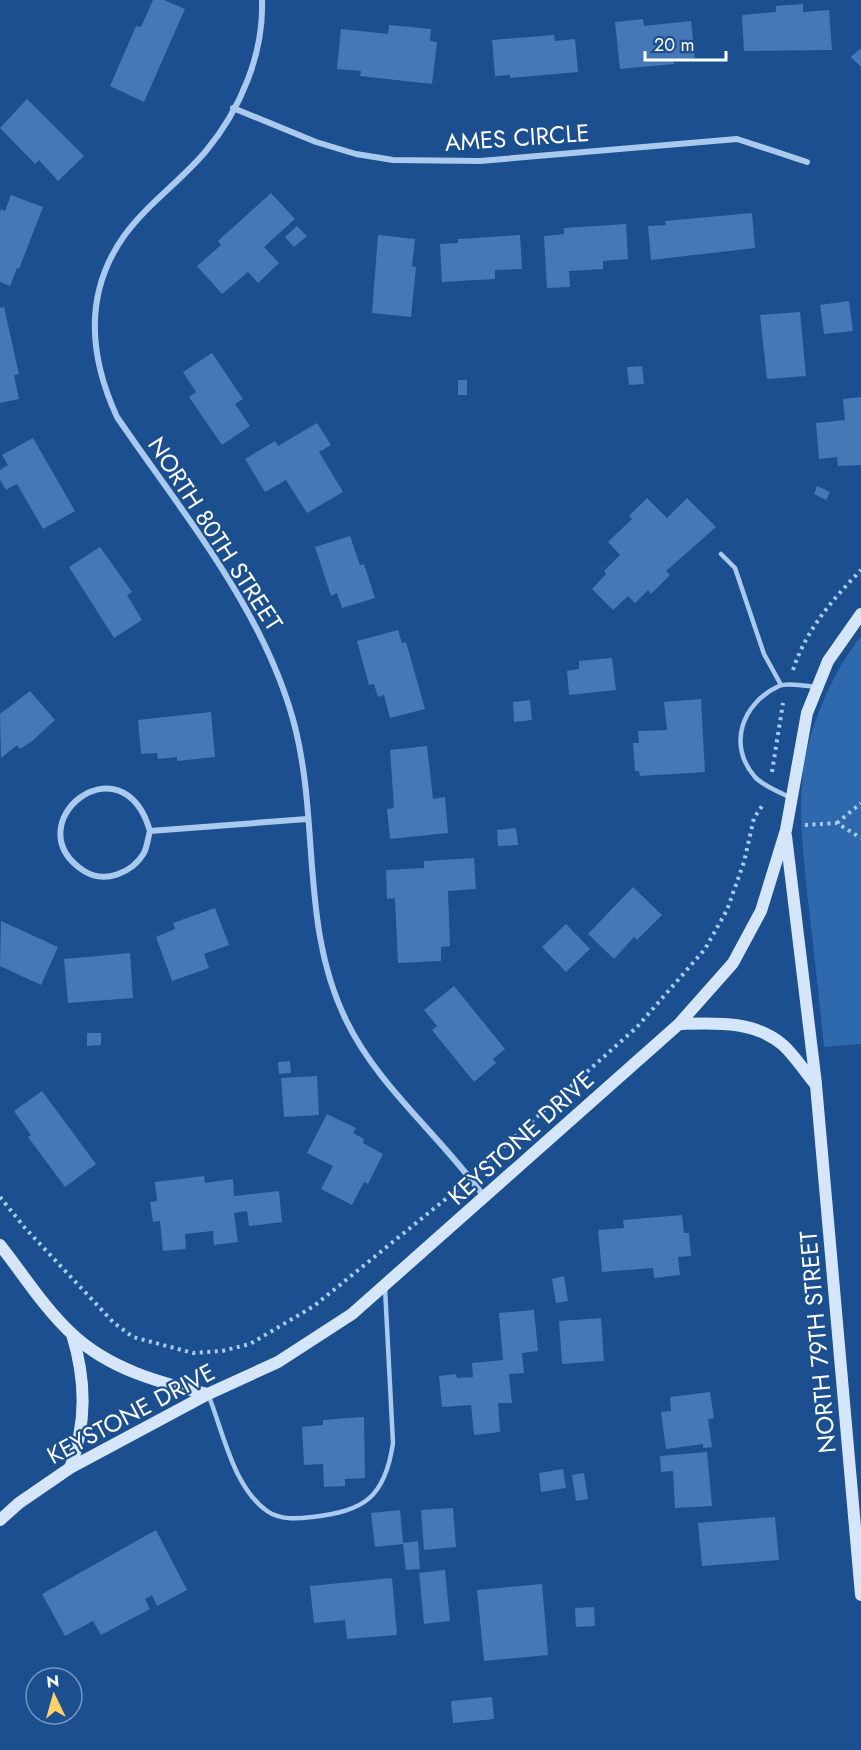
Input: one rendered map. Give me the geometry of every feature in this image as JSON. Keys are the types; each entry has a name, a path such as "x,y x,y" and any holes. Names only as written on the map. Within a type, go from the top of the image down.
{"street":[{"name":"NORTH 80TH STREET","path":"262,0 254,62 233,108 206,152 124,236 107,264 98,290 94,325 95,348 102,385 117,417 242,601 270,652 285,692 296,732 319,940 329,979 345,1019 374,1066 471,1177 486,1198"},
{"name":"AMES CIRCLE","path":"233,108 316,142 356,154 393,160 480,161 737,139 807,162"},
{"name":"KEYSTONE DRIVE","path":"0,1520 19,1503 70,1468 208,1394 278,1362 352,1314 385,1288 679,1024 719,982 748,937 761,911 786,829 799,743 816,687 842,638 861,614"},
{"path":"108,788 129,795 144,810 150,831 145,852 131,868 111,877 90,875 72,863 62,845 61,823 70,804 88,791 108,788"},
{"path":"150,831 307,819"},
{"name":"NORTH 79TH STREET","path":"786,829 816,1085 861,1595"},
{"path":"679,1024 730,1023 761,1032 783,1045 816,1085"},
{"path":"0,1245 72,1334 108,1360 130,1371 208,1394"},
{"path":"70,1468 80,1442 84,1384 72,1334"}],"lane":[{"path":"721,554 735,568 764,654 781,685"},
{"path":"791,798 756,778 740,754 740,726 760,699 781,685 816,687"},
{"path":"208,1394 247,1490 268,1512 293,1520 337,1514 363,1506 377,1489 389,1468 393,1443 385,1288"}],"path":[{"path":"0,1197 25,1228 114,1323 133,1336 193,1353 222,1351 250,1344 314,1306 364,1268 471,1177 554,1100 637,1028 705,949 727,910 744,862 754,819 763,806 770,786 777,730 798,655 819,616 861,570"},
{"path":"786,829 837,823 861,803"},
{"path":"837,823 861,838"}],"shaded area":[{"path":"861,636 861,1044 824,1047 803,853 801,805 803,773 810,738 823,701 841,666"}],"building":[{"path":"153,0 164,0 185,9 144,102 110,86 136,26 141,27"},
{"path":"803,4 803,12 829,10 832,50 744,51 742,15 776,12 776,6"},
{"path":"643,19 644,26 691,21 695,58 673,60 674,64 620,69 615,22"},
{"path":"389,25 431,29 430,41 437,42 432,84 360,76 361,71 337,69 341,29 388,34"},
{"path":"554,35 555,41 575,39 578,72 510,78 510,75 495,76 492,40"},
{"path":"861,48 861,67 851,57"},
{"path":"27,99 84,156 58,181 39,160 35,164 0,128"},
{"path":"271,193 295,219 264,247 279,263 258,283 248,272 222,294 197,266 221,245 218,241"},
{"path":"11,195 43,207 10,286 0,282 0,212 1,209 5,211"},
{"path":"752,213 755,248 651,260 648,226 666,225 665,221"},
{"path":"626,224 628,259 603,261 603,269 569,271 570,287 547,288 544,236 564,234 564,228"},
{"path":"297,226 307,236 294,247 285,237"},
{"path":"378,235 415,239 412,266 416,267 411,317 372,313"},
{"path":"520,235 522,269 495,270 495,279 442,282 440,244 458,243 458,239"},
{"path":"849,301 853,331 824,334 820,305"},
{"path":"4,307 19,374 14,375 19,399 0,403 0,308"},
{"path":"800,312 806,376 767,379 760,315"},
{"path":"212,353 243,399 235,404 250,426 222,445 189,397 196,392 183,372"},
{"path":"642,366 644,384 629,385 627,367"},
{"path":"458,380 467,380 467,395 458,395"},
{"path":"861,397 861,465 838,466 837,457 819,459 816,423 845,420 843,399"},
{"path":"317,423 331,445 319,452 343,492 307,513 286,480 265,492 245,459 275,441 278,446"},
{"path":"33,438 75,511 43,529 17,484 6,490 0,480 0,470 8,465 2,455"},
{"path":"817,486 830,492 826,500 814,494"},
{"path":"647,498 667,518 687,498 716,527 666,571 670,575 651,594 648,590 635,603 628,596 613,610 592,589 606,574 604,571 620,555 608,542 632,519 629,516"},
{"path":"350,536 360,565 364,564 375,598 342,608 337,593 331,596 315,547"},
{"path":"100,547 132,592 127,595 142,620 114,638 69,567"},
{"path":"398,630 402,643 406,642 425,709 390,718 384,695 378,697 374,684 369,685 357,641"},
{"path":"612,658 616,690 569,695 567,671 579,669 579,661"},
{"path":"30,691 55,720 31,742 20,749 17,745 1,758 0,714"},
{"path":"701,699 705,772 640,776 639,771 635,771 633,743 639,743 638,731 667,730 664,702"},
{"path":"530,700 532,720 514,722 513,702"},
{"path":"211,712 215,757 177,761 177,757 158,759 157,753 141,754 138,720"},
{"path":"427,746 433,799 445,797 448,833 390,839 387,809 394,808 390,750"},
{"path":"516,828 518,845 498,846 497,830"},
{"path":"474,858 476,889 448,891 450,946 441,947 441,961 398,963 395,898 387,899 386,870 424,868 424,861"},
{"path":"633,887 662,915 637,940 634,937 614,959 588,934"},
{"path":"215,908 229,945 204,954 209,968 172,981 156,937 175,929 173,923"},
{"path":"1,921 58,947 41,985 0,966"},
{"path":"566,924 590,949 566,972 542,947"},
{"path":"130,953 133,998 68,1003 64,959"},
{"path":"454,986 505,1049 493,1059 496,1063 474,1082 432,1030 437,1026 424,1010"},
{"path":"87,1033 101,1033 101,1045 87,1046"},
{"path":"290,1061 291,1073 279,1074 278,1062"},
{"path":"317,1076 319,1115 284,1117 281,1078"},
{"path":"42,1091 96,1164 65,1187 28,1137 31,1135 14,1111"},
{"path":"327,1114 356,1128 353,1133 364,1139 363,1143 383,1154 368,1184 364,1182 352,1205 321,1189 333,1166 307,1153"},
{"path":"204,1176 205,1183 233,1179 234,1196 279,1191 282,1222 249,1226 247,1211 234,1213 238,1242 214,1245 213,1231 185,1234 186,1249 163,1251 160,1221 153,1222 150,1202 157,1201 155,1182"},
{"path":"682,1215 684,1233 689,1233 691,1256 678,1257 680,1275 654,1278 653,1268 602,1272 598,1230 624,1228 623,1220"},
{"path":"564,1276 568,1301 556,1303 552,1279"},
{"path":"534,1310 538,1351 522,1353 524,1373 509,1374 512,1403 498,1403 500,1432 474,1435 471,1405 442,1407 439,1376 456,1374 457,1378 473,1377 472,1363 503,1360 499,1313"},
{"path":"601,1318 604,1361 562,1364 559,1321"},
{"path":"710,1392 714,1418 708,1419 712,1447 703,1448 703,1444 666,1449 661,1412 671,1411 670,1397"},
{"path":"364,1417 365,1478 345,1479 345,1486 324,1487 323,1464 304,1465 302,1427 323,1425 323,1420"},
{"path":"707,1452 712,1506 675,1508 673,1471 661,1472 660,1456"},
{"path":"563,1469 566,1488 541,1492 539,1473"},
{"path":"584,1473 588,1499 576,1501 572,1475"},
{"path":"453,1508 456,1547 424,1550 421,1510"},
{"path":"400,1510 403,1543 418,1541 420,1569 406,1570 403,1544 375,1547 371,1513"},
{"path":"775,1517 779,1560 702,1566 698,1523"},
{"path":"156,1530 187,1590 157,1606 152,1595 145,1599 150,1609 101,1635 93,1621 65,1636 42,1594"},
{"path":"445,1570 450,1621 424,1624 419,1573"},
{"path":"392,1578 397,1635 347,1639 345,1620 314,1623 310,1586"},
{"path":"542,1584 548,1655 484,1661 477,1590"},
{"path":"594,1607 595,1626 576,1627 575,1608"},
{"path":"492,1697 494,1719 453,1723 451,1701"}]}
